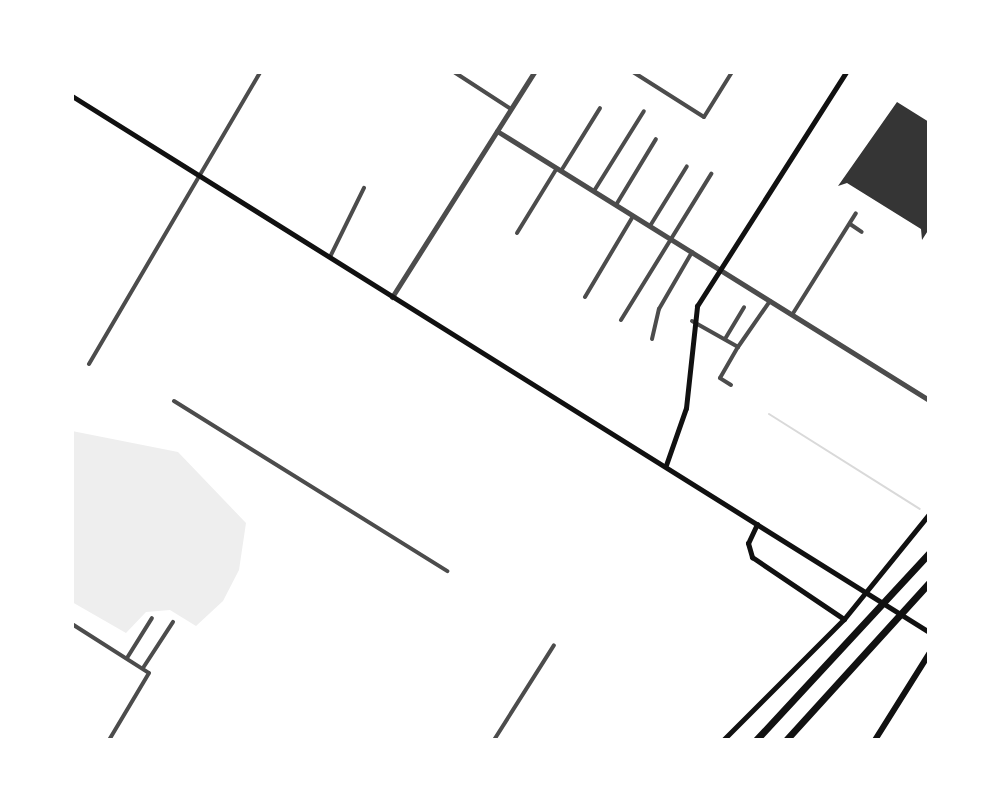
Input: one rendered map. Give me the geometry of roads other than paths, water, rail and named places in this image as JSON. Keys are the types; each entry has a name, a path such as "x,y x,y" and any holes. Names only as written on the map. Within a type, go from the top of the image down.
{"highway":[{"path":"756,740 929,553"},
{"path":"786,740 929,583"}],"main road":[{"path":"666,465 686,408 692,321 719,269 846,72"},
{"path":"72,96 929,632"},
{"path":"723,740 844,619 929,514"},
{"path":"757,524 748,544 752,557 844,619"},
{"path":"875,740 929,654"}],"street":[{"path":"89,364 197,173 260,72"},
{"path":"454,72 511,109"},
{"path":"392,297 534,72"},
{"path":"633,72 704,117 732,72"},
{"path":"517,233 600,108"},
{"path":"594,191 644,111"},
{"path":"497,131 929,400"},
{"path":"616,205 656,139"},
{"path":"650,226 687,166"},
{"path":"621,320 711,174"},
{"path":"330,257 364,188"},
{"path":"792,315 856,213"},
{"path":"585,297 633,216"},
{"path":"850,224 862,232"},
{"path":"652,339 659,309 692,252"},
{"path":"731,385 720,378 770,301"},
{"path":"725,339 744,307"},
{"path":"692,321 738,347"},
{"path":"174,401 447,571"},
{"path":"127,658 152,618"},
{"path":"143,668 173,622"},
{"path":"72,624 149,673 109,740"},
{"path":"494,740 554,645"}],"waterway":[{"path":"769,414 920,509"}]}
